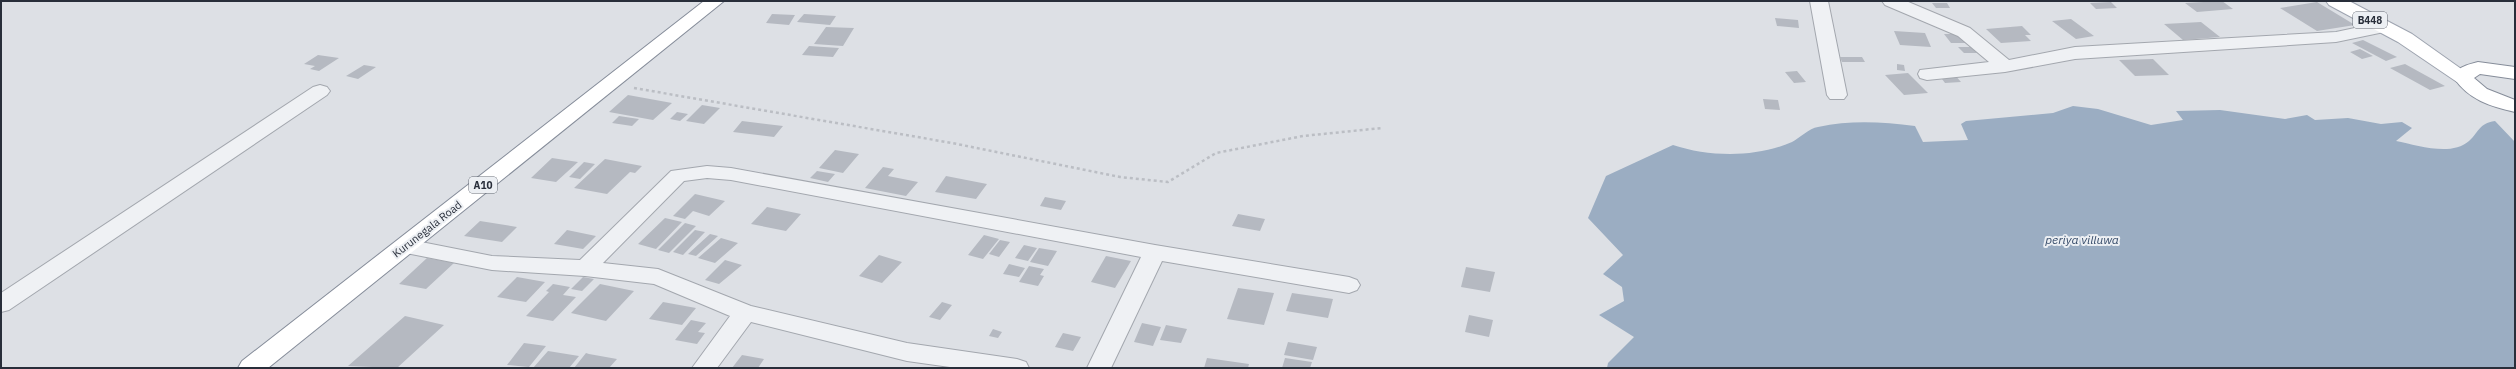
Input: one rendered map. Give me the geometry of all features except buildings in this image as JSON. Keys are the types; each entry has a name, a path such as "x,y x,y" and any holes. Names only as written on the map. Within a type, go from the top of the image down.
{"main road":[{"name":"Kurunegala Road","path":"252,368 715,1"},
{"name":"B448","path":"2335,1 2383,27 2477,71"},
{"path":"2514,106 2480,93 2468,84 2477,71 2515,57"},
{"path":"2477,71 2515,73"}],"street":[{"path":"1819,1 1837,95"},
{"path":"1891,1 1964,32 2005,66"},
{"path":"1927,74 2005,66 2074,53 2313,38 2336,36 2383,27"},
{"path":"1,304 320,91"},
{"path":"585,268 678,175 707,172 731,174 1155,252 1349,284"},
{"path":"406,246 492,263 585,268 658,277 745,313 908,352 1017,368"},
{"path":"1099,368 1155,252"},
{"path":"704,368 745,313"}],"path":[{"path":"610,84 952,143 1120,177 1168,182 1216,153 1302,136 1382,128"}],"water":[{"name":"periya villuwa","path":"2073,106 2098,109 2151,125 2183,120 2176,111 2220,110 2285,119 2307,115 2315,120 2348,118 2381,124 2402,122 2412,128 2396,141 2424,147 2444,149 2462,146 2473,137 2482,126 2489,122 2495,121 2515,142 2515,368 1607,368 1608,363 1634,337 1599,315 1624,301 1622,287 1603,274 1623,255 1588,218 1606,176 1673,145 1717,154 1748,153 1763,151 1792,142 1815,128 1842,123 1891,123 1915,126 1923,142 1968,140 1961,124 1966,121 2053,113"}]}
